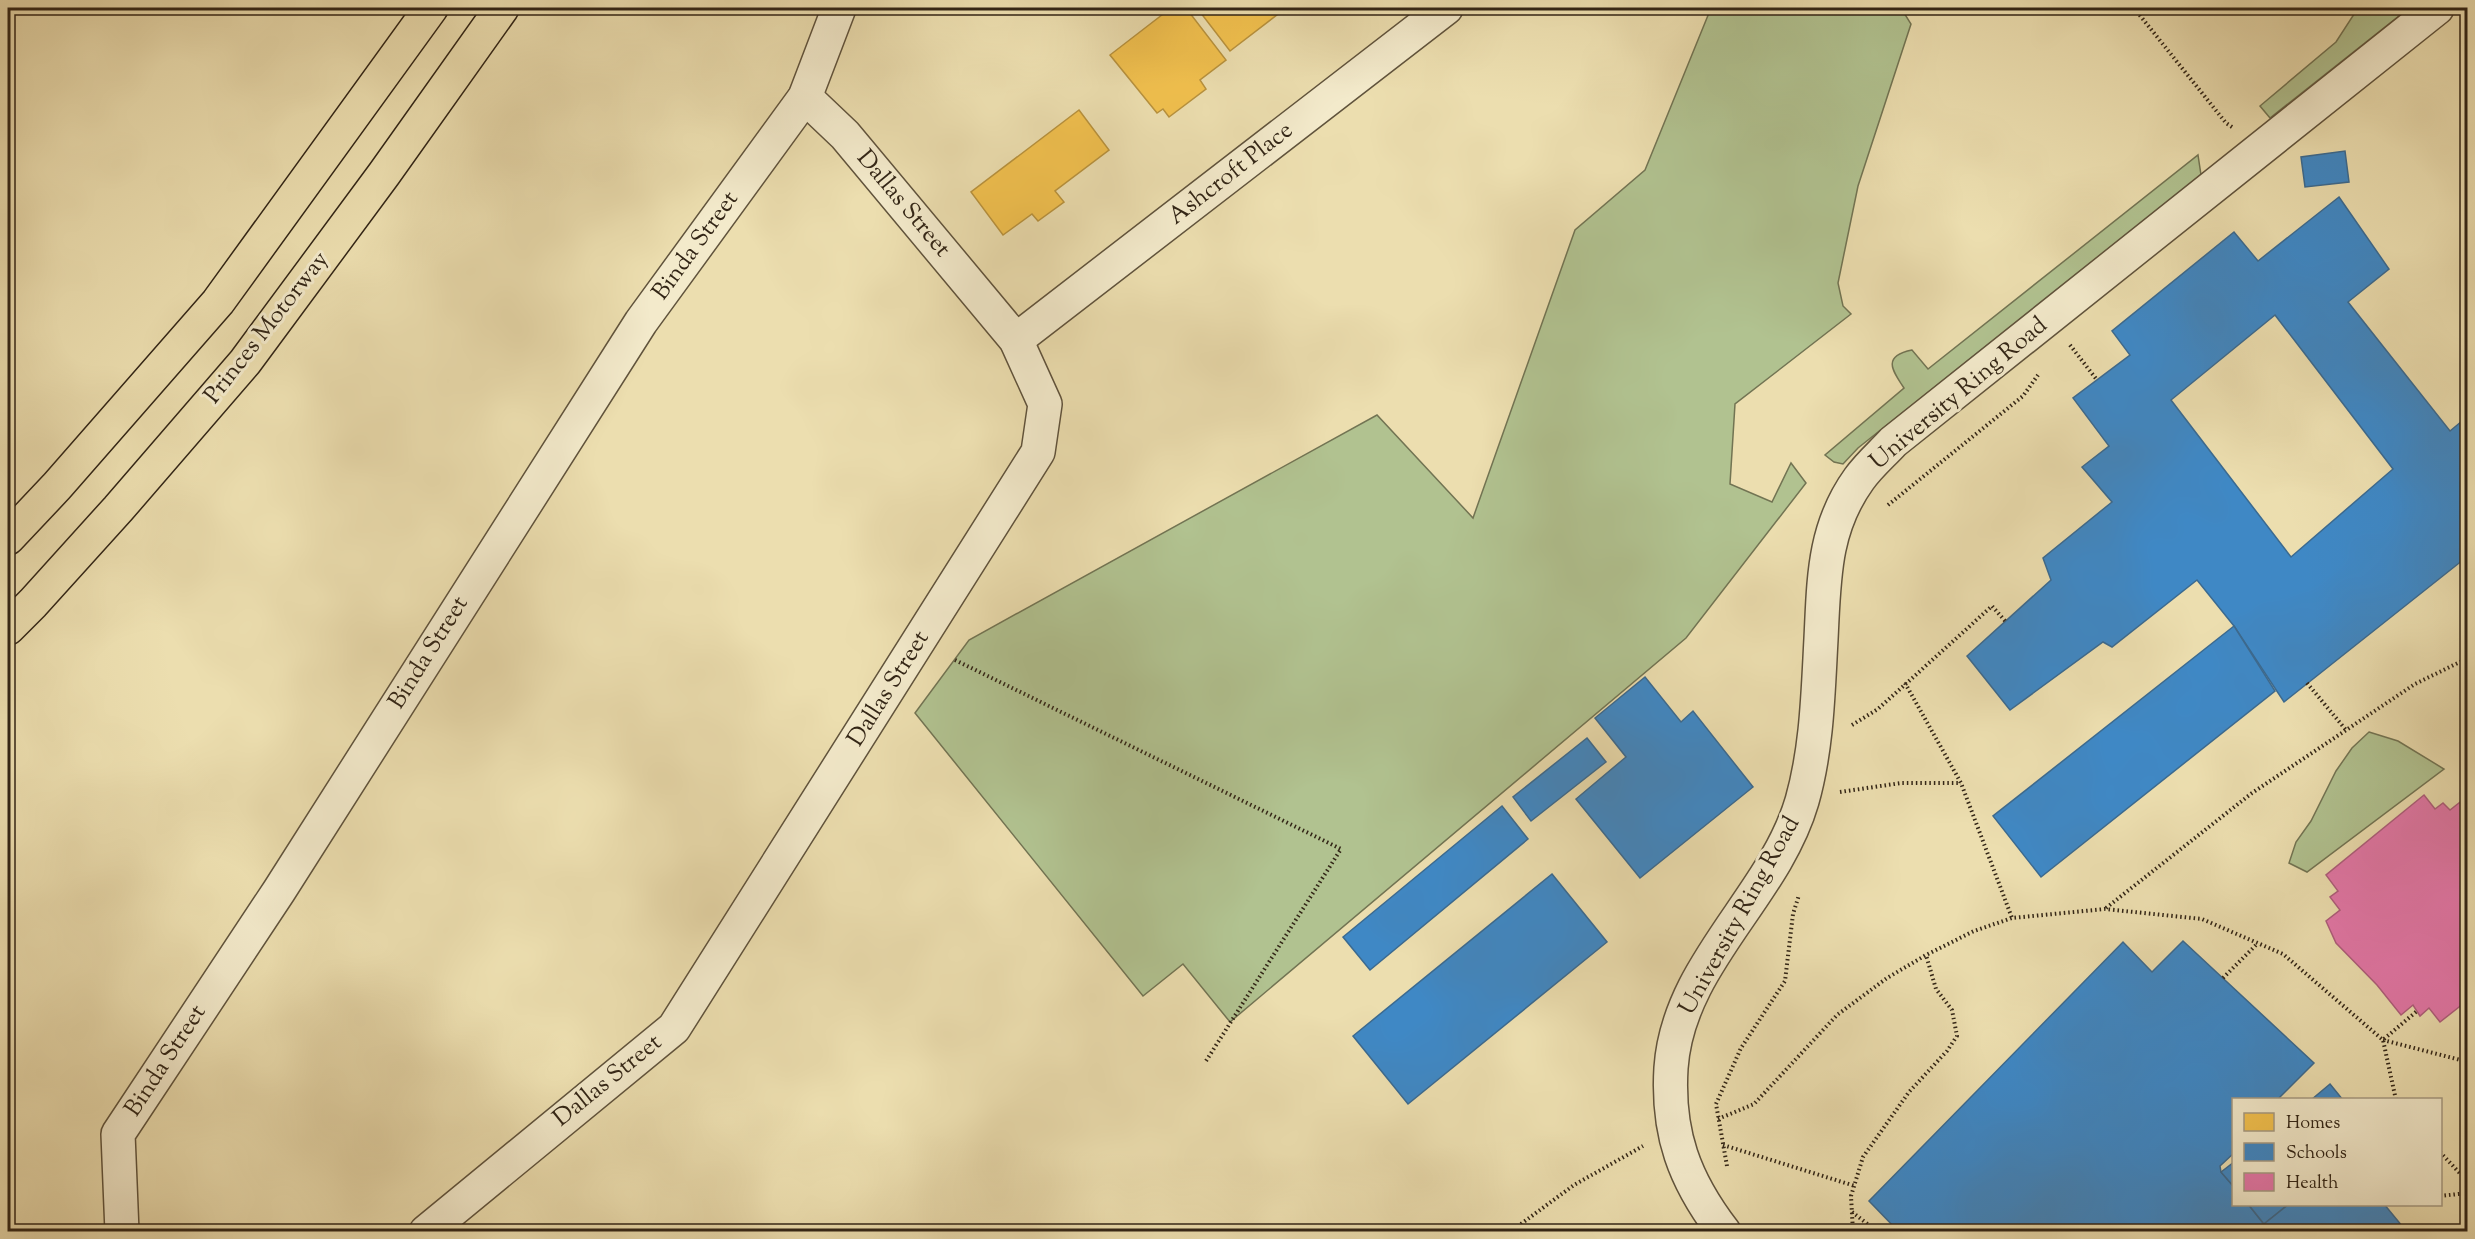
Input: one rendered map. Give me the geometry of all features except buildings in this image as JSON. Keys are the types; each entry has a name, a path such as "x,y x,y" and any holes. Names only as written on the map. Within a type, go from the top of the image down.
{"highway":[{"path":"8,538 57,486 218,302 431,8"},
{"name":"Princes Motorway","path":"8,628 111,518 245,362 384,174 502,8"}],"street":[{"name":"Binda Street","path":"122,1232 118,1134 279,891 641,322 805,97 839,8"},
{"name":"Ashcroft Place","path":"1016,340 1446,8"},
{"name":"University Ring Road","path":"1724,1232 1696,1193 1681,1157 1671,1108 1671,1066 1675,1044 1690,998 1704,971 1767,876 1786,842 1800,809 1809,775 1816,728 1825,561 1837,520 1859,479 1893,442 2437,8"},
{"name":"Dallas Street","path":"426,1232 674,1028 1038,453 1045,404 1016,340 845,135 805,97"}],"path":[{"path":"2134,8 2226,123 2237,129 2245,130 2262,117 2276,136"},
{"path":"2064,337 2097,380"},
{"path":"1881,510 2023,396 2043,367"},
{"path":"1843,731 1878,709 1992,606 2006,622"},
{"path":"2106,909 2252,794 2415,684 2468,658"},
{"path":"955,660 1341,849 1206,1062"},
{"path":"1905,683 1961,783 2012,918"},
{"path":"2307,683 2346,730"},
{"path":"1830,793 1901,783 1961,783"},
{"path":"1800,892 1793,914 1785,981 1741,1048 1716,1104 1718,1119 1754,1104 1837,1015 1887,978 1926,955 1974,931 2012,918 2106,909 2202,919 2283,954 2383,1040 2468,1062"},
{"path":"2223,978 2258,943"},
{"path":"1853,1232 1851,1196 1863,1157 1909,1092 1947,1051 1957,1036 1952,1010 1936,989 1926,955"},
{"path":"2383,1040 2417,1011"},
{"path":"2383,1040 2396,1098"},
{"path":"1510,1232 1574,1185 1651,1142"},
{"path":"1723,1145 1855,1186"},
{"path":"2442,1154 2468,1182"},
{"path":"2442,1196 2468,1193"},
{"path":"1851,1211 1878,1232"}],"green space":[{"path":"1711,8 1901,8 1911,24 1858,186 1838,283 1843,306 1851,314 1735,404 1730,484 1772,502 1791,463 1806,483 1686,638 1230,1022 1183,964 1143,996 915,713 969,640 1377,415 1473,518 1575,230 1645,170"},
{"path":"2358,8 2409,8 2270,118 2260,106 2336,42"},
{"path":"2198,155 2201,175 1858,448 1843,464 1834,462 1825,455 1904,388 1893,370 1892,364 1896,356 1912,350 1928,369"},
{"path":"2369,732 2398,741 2444,769 2307,872 2289,863 2296,842 2311,821 2336,771 2352,748"}]}
